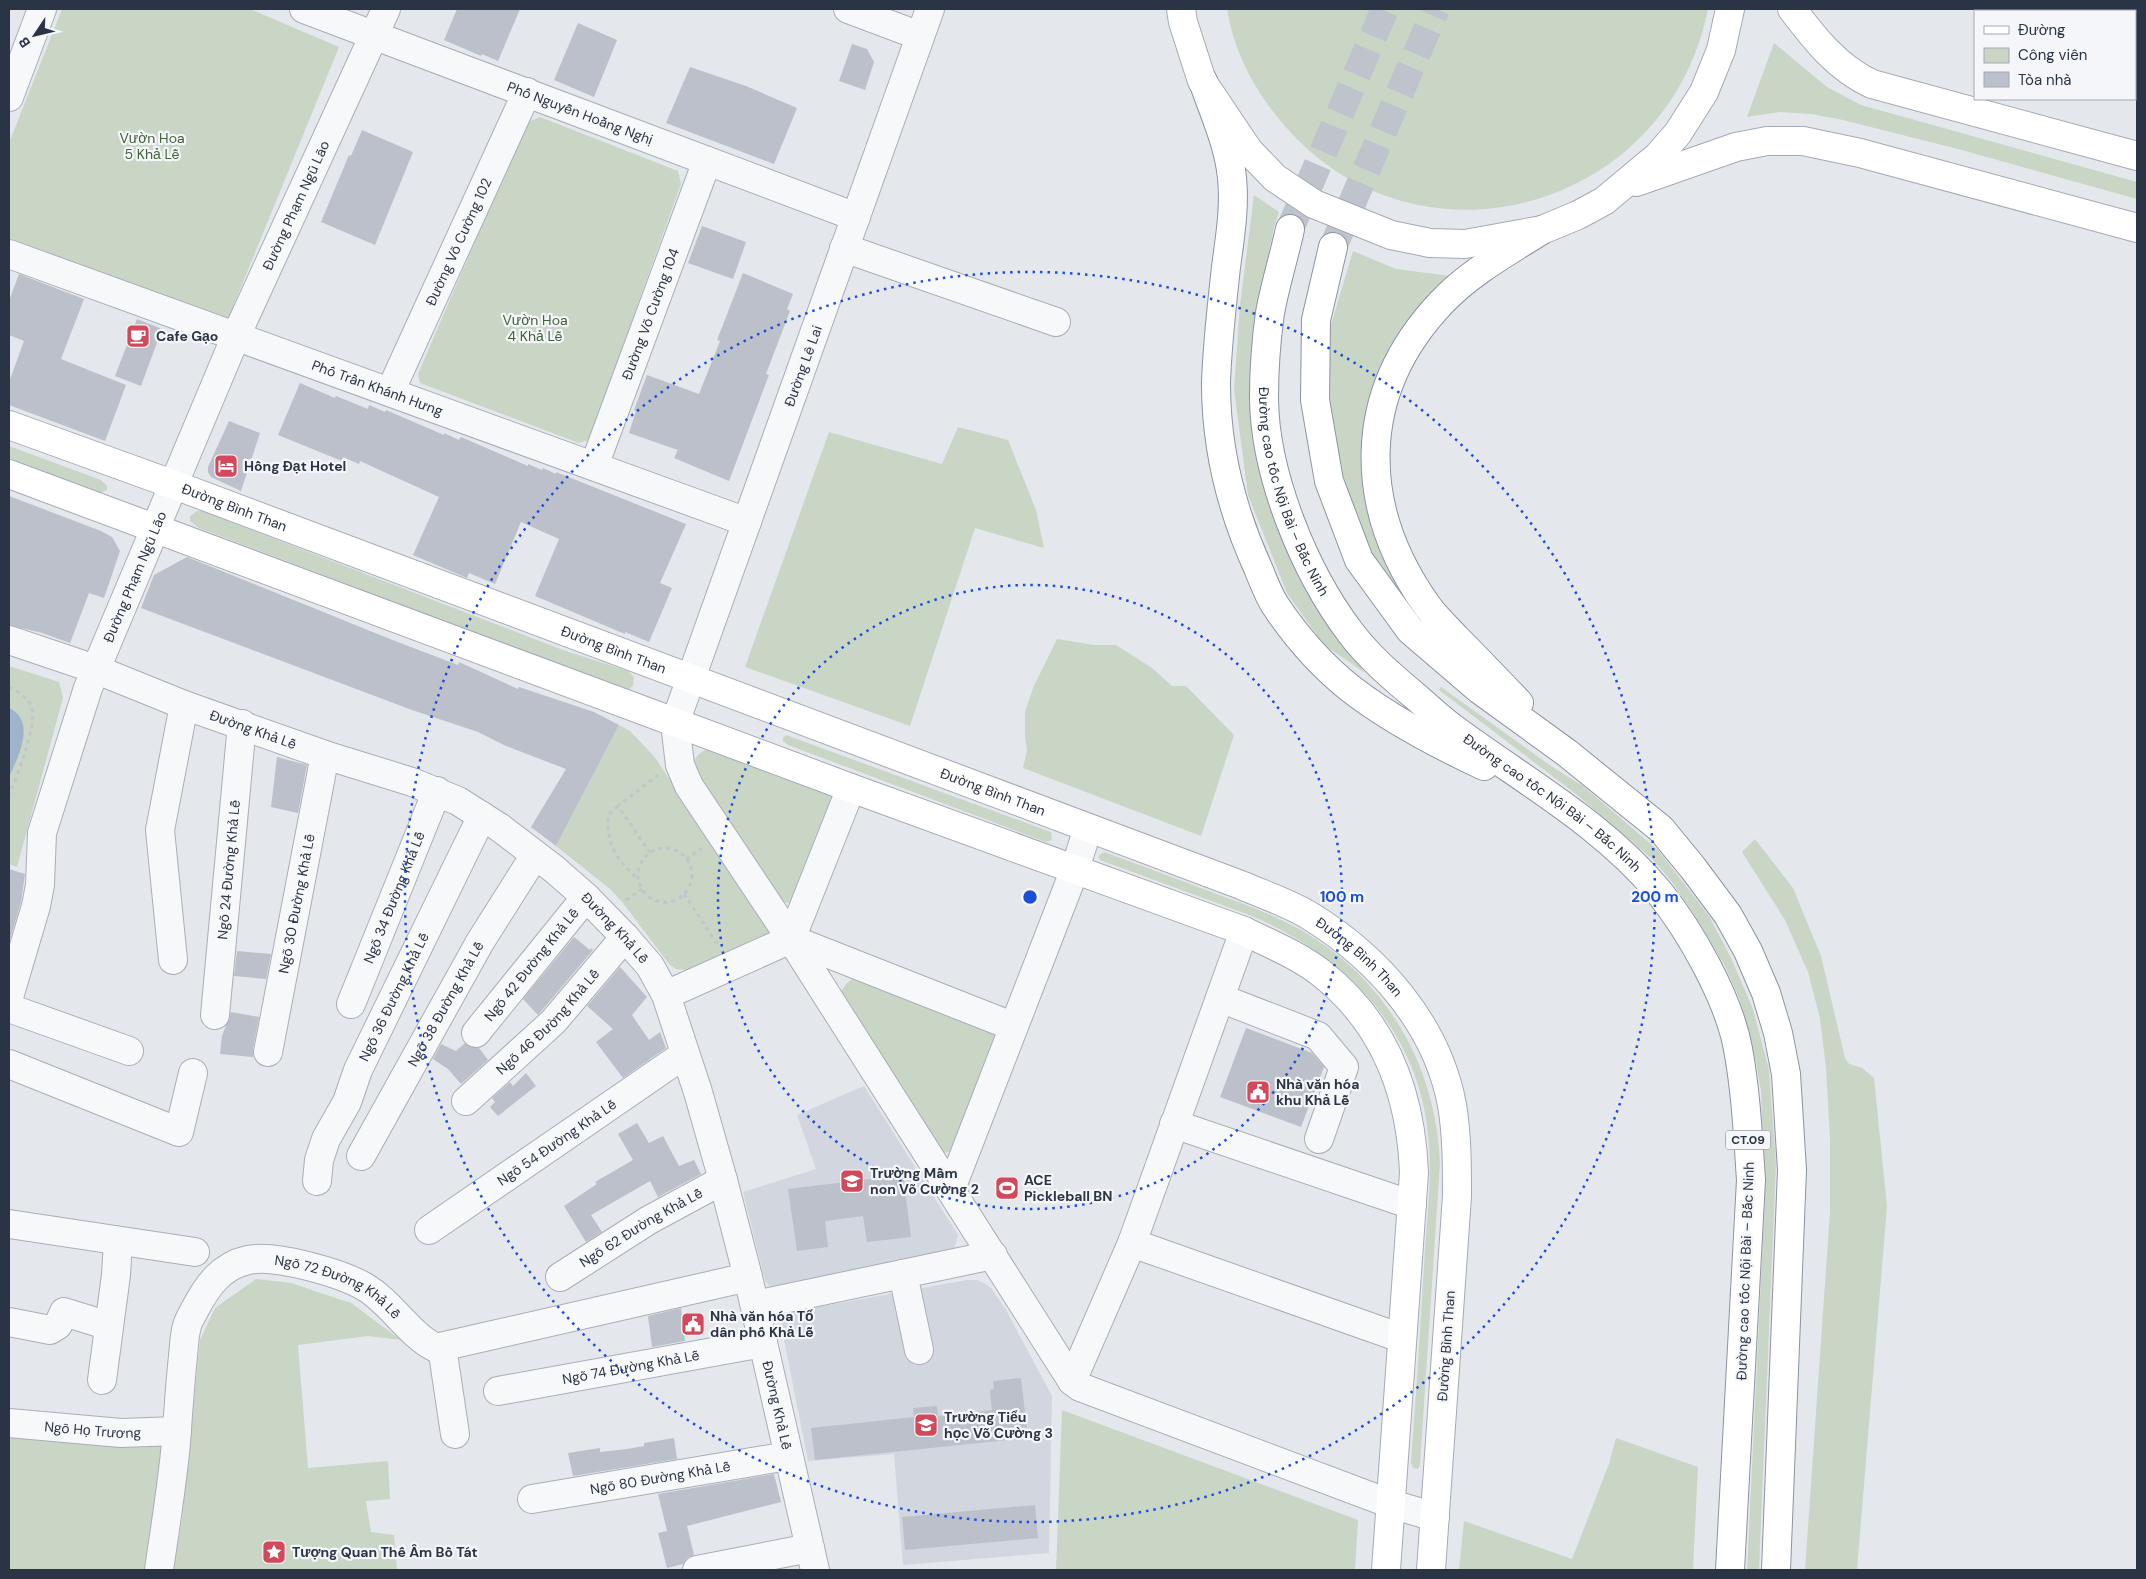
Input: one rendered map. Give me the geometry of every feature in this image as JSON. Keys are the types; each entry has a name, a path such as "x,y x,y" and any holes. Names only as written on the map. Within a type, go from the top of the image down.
{"main road":[{"path":"1568,753 1429,609 1412,582 1386,525 1374,469 1379,423 1389,379 1410,340 1457,287 1542,230 1590,209 1621,188 1658,156 1678,133 1699,100 1719,57 1730,9"},
{"path":"1792,9 1837,61 1852,73 1872,84 2137,156"},
{"path":"1180,13 1228,154 1232,178 1233,214 1223,297 1216,386 1220,434 1230,494 1248,546 1274,603 1322,662 1350,688 1377,708 1436,743 1550,797"},
{"path":"1203,82 1249,151 1275,178 1314,204 1391,235 1430,243 1465,244 1542,230"},
{"path":"1621,188 1736,146 1767,140 1803,141 1860,153 2137,228"},
{"name":"Đường cao tốc Nội Bài – Bắc Ninh","path":"1290,230 1270,312 1264,402 1272,457 1280,492 1309,563 1325,595 1350,633 1378,664 1451,727 1578,815 1632,862 1660,894 1686,930 1726,1008 1738,1048 1748,1127 1751,1180 1730,1570"},
{"path":"1333,247 1316,320 1315,400 1329,482 1359,560 1410,630 1480,690 1568,753"},
{"name":"Đường Bình Than","path":"9,425 172,484 1241,885 1308,915 1334,932 1378,968 1399,993 1427,1036 1451,1103 1457,1155 1457,1196 1431,1570"},
{"path":"9,474 675,723 1244,931 1288,952 1320,972 1342,991 1381,1041 1400,1086 1408,1111 1414,1159 1386,1570"},
{"name":"CT.09","path":"1568,753 1661,830 1694,868 1728,915 1748,951 1766,993 1778,1033 1786,1074 1792,1170 1776,1570"}],"street":[{"path":"9,97 42,9"},
{"name":"Phố Nguyễn Hoằng Nghị","path":"304,9 856,217"},
{"name":"Đường Phạm Ngũ Lão","path":"9,997 36,906 40,886 42,833 74,725 95,669 236,336 386,9"},
{"path":"848,9 920,36"},
{"name":"Đường Lê Lai","path":"675,723 930,9"},
{"name":"Đường Võ Cường 102","path":"390,392 527,92"},
{"name":"Đường Võ Cường 104","path":"594,466 707,160"},
{"path":"844,248 1056,322"},
{"name":"Phố Trần Khánh Hưng","path":"9,254 747,522"},
{"name":"Đường Khả Lễ","path":"9,640 95,669 184,705 325,755 437,791 458,801 535,855 586,897 650,966 666,996 723,1180 748,1277 813,1559"},
{"path":"173,960 160,830 184,705"},
{"path":"675,723 680,765 689,786 791,939 1072,1381 1080,1387 1391,1504 1434,1516"},
{"name":"Ngõ 24 Đường Khả Lễ","path":"215,1015 242,724"},
{"name":"Ngõ 30 Đường Khả Lễ","path":"268,1052 325,755"},
{"path":"666,996 791,939 851,788"},
{"name":"Ngõ 34 Đường Khả Lễ","path":"351,1004 437,791"},
{"name":"Ngõ 36 Đường Khả Lễ","path":"317,1181 319,1160 326,1140 347,1102 358,1070 482,816"},
{"path":"951,1189 1088,828"},
{"name":"Ngõ 38 Đường Khả Lễ","path":"361,1156 480,942 535,855"},
{"name":"Ngõ 42 Đường Khả Lễ","path":"476,1033 586,897"},
{"path":"1072,1381 1132,1242 1244,931"},
{"name":"Ngõ 46 Đường Khả Lễ","path":"466,1101 553,1022 625,938"},
{"path":"791,939 1012,1026"},
{"path":"1220,998 1318,1036 1344,1067 1319,1139"},
{"path":"9,1008 129,1051"},
{"name":"Ngõ 54 Đường Khả Lễ","path":"429,1230 685,1054"},
{"path":"9,1064 179,1132 192,1073"},
{"path":"1174,1124 1412,1205"},
{"name":"Ngõ 62 Đường Khả Lễ","path":"560,1276 649,1220 723,1180"},
{"path":"9,1224 195,1252"},
{"path":"102,1380 116,1275 118,1241"},
{"path":"1132,1242 1401,1338"},
{"path":"754,1305 993,1255"},
{"name":"Ngõ 72 Đường Khả Lễ","path":"159,1570 173,1476 177,1408 187,1326 202,1295 215,1277 227,1268 249,1259 284,1261 311,1267 365,1287 431,1346 442,1348"},
{"path":"903,1274 919,1350"},
{"path":"455,1434 442,1348 748,1277"},
{"path":"9,1322 50,1330 58,1325 64,1312 109,1326"},
{"name":"Ngõ 74 Đường Khả Lễ","path":"498,1392 763,1343"},
{"name":"Ngõ Họ Trương","path":"9,1423 121,1433 177,1431"},
{"name":"Ngõ 80 Đường Khả Lễ","path":"532,1498 788,1456"},
{"path":"697,1570 813,1559"}],"path":[{"path":"9,687 23,696 31,705 34,717 19,772 9,795"},
{"path":"638,879 641,863 650,853 658,849 671,849 682,854 691,871 691,877 688,889 684,894 669,902 661,902 653,899 643,889 638,879 618,859 613,851 608,815 660,774"},
{"path":"618,806 650,853"},
{"path":"686,859 708,844"},
{"path":"626,900 643,889"},
{"path":"684,894 722,952"}],"shaded area":[{"name":"Trường Mầm non Võ Cường 2","path":"864,1086 958,1235 953,1253 777,1294 765,1281 743,1192 816,1169 797,1115"},
{"name":"Trường Tiểu học Võ Cường 3","path":"967,1280 977,1280 991,1288 1006,1310 1052,1396 1049,1553 903,1565 894,1454 808,1461 779,1314"}],"green space":[{"name":"Vườn Hoa 5 Khả Lễ","path":"62,9 250,9 339,47 228,319 9,238 9,143"},
{"path":"1227,9 1708,9 1683,80 1641,136 1587,178 1525,203 1458,210 1392,198 1329,167 1275,114 1258,90 1238,51"},
{"path":"1774,43 1827,87 1861,105 2137,182 2137,199 1958,149 1843,120 1811,114 1780,112 1747,117"},
{"name":"Vườn Hoa 4 Khả Lễ","path":"540,117 678,171 681,184 589,440 579,443 420,383 418,374 526,123"},
{"path":"1254,195 1279,212 1274,227 1258,311 1266,489 1304,588 1365,673 1323,644 1287,593 1248,495 1234,389 1240,305"},
{"path":"1353,251 1396,269 1450,276 1365,467 1379,549 1412,615 1366,555 1339,479 1327,401 1331,325"},
{"path":"958,427 1008,440 1036,510 1044,548 975,528 910,726 745,667 829,432 942,464"},
{"path":"9,446 101,480 107,486 107,490 99,493 9,458"},
{"path":"197,511 202,511 563,650 628,671 634,677 633,686 629,689 622,688 199,528 190,521 190,516"},
{"path":"1057,639 1094,645 1116,645 1152,668 1172,686 1186,686 1234,735 1201,836 1023,768 1027,750 1025,712 1033,688"},
{"path":"9,666 59,682 63,698 17,867 9,864"},
{"path":"1441,687 1551,766 1583,786 1659,851 1709,916 1731,958 1753,1009 1769,1070 1776,1163 1759,1570 1747,1570 1765,1197 1761,1091 1756,1062 1740,1000 1725,966 1692,911 1669,878 1651,858 1576,794 1439,690"},
{"path":"619,725 630,731 653,755 765,919 769,930 767,938 686,970 676,969 669,964 623,903 610,889 556,846"},
{"path":"786,735 1051,832 1052,840 1046,842 788,745 783,741"},
{"path":"712,747 831,792 835,799 791,903 780,902 693,768 693,764 699,754"},
{"path":"1755,839 1793,888 1821,956 1845,1058 1849,1064 1862,1068 1874,1078 1887,1206 1857,1570 1805,1570 1830,1212 1830,1139 1826,1068 1820,1018 1808,972 1785,920 1742,852"},
{"path":"1104,852 1258,910 1301,930 1331,950 1358,973 1381,999 1401,1028 1417,1059 1429,1092 1436,1127 1440,1163 1420,1465 1418,1469 1413,1468 1411,1462 1430,1160 1423,1105 1412,1068 1395,1035 1374,1005 1349,978 1320,954 1287,933 1252,916 1100,860 1098,856"},
{"path":"859,977 1000,1030 956,1151 942,1153 841,993 848,982"},
{"path":"256,1279 291,1283 351,1303 401,1340 368,1336 298,1345 308,1468 388,1461 390,1499 366,1501 371,1532 394,1535 397,1570 173,1570 182,1519 200,1340 215,1308"},
{"path":"1062,1410 1358,1520 1355,1570 1056,1570"},
{"path":"9,1427 169,1439 145,1570 9,1570"},
{"path":"1616,1438 1698,1467 1693,1570 1459,1570 1464,1521 1572,1559 1609,1464"}],"water":[{"path":"9,708 22,721 24,730 17,760 9,777"}],"building":[{"path":"457,9 520,9 498,61 482,54 481,56 444,40"},
{"path":"578,23 617,40 594,97 554,80"},
{"path":"852,44 867,49 874,62 865,90 839,81"},
{"path":"690,67 746,86 797,108 774,164 666,123"},
{"path":"362,130 413,152 375,245 321,222 349,155 351,156"},
{"path":"702,226 746,242 733,279 688,263"},
{"path":"743,273 793,294 787,309 790,311 766,374 769,375 729,481 674,458 678,450 629,433 636,411 634,410 647,375 699,394 720,341 717,340"},
{"path":"19,274 84,299 61,359 126,385 105,441 9,405 9,382 24,341 9,335 9,301"},
{"path":"137,319 162,329 141,386 115,376"},
{"path":"300,383 335,398 336,396 368,409 369,405 385,412 386,410 444,435 444,433 459,440 461,437 528,466 528,464 542,470 543,468 556,474 556,472 686,524 660,583 672,588 649,642 625,632 625,634 535,596 559,539 521,522 495,584 469,573 467,578 413,555 439,497 360,461 359,464 343,457 342,461 278,435"},
{"path":"229,421 260,433 241,491 211,477 208,472 208,467"},
{"path":"9,496 101,531 112,537 120,551 104,598 89,593 70,643 42,633 9,625"},
{"path":"187,557 390,639 458,665 459,662 518,689 519,687 594,712 619,725 556,846 531,827 566,769 506,746 478,732 412,710 141,608 154,575"},
{"path":"277,757 307,765 298,813 271,807"},
{"path":"9,869 25,874 21,902 9,943"},
{"path":"574,937 590,950 591,948 593,950 538,1015 523,999"},
{"path":"237,951 271,954 266,979 234,976"},
{"path":"620,967 647,997 632,1015 649,1040 660,1032 666,1048 623,1078 596,1042 613,1029 587,1006"},
{"path":"231,1012 259,1017 253,1057 220,1054 222,1036"},
{"path":"1246,1028 1312,1053 1324,1067 1301,1127 1220,1097"},
{"path":"465,1043 473,1048 479,1048 488,1060 461,1084 448,1069 433,1059 441,1044 456,1051"},
{"path":"526,1073 536,1086 498,1116 490,1107 495,1102 492,1098 510,1082 513,1086"},
{"path":"637,1123 649,1143 663,1136 679,1166 694,1160 701,1174 658,1197 650,1181 591,1215 602,1232 586,1242 564,1206 597,1184 595,1182 633,1160 618,1134"},
{"path":"903,1175 911,1237 867,1242 863,1216 825,1221 828,1247 797,1251 788,1189"},
{"path":"681,1308 685,1341 652,1347 648,1316"},
{"path":"1021,1378 1028,1438 815,1460 811,1428 914,1417 913,1408 937,1406 938,1416 992,1410 990,1390 994,1389 993,1381"},
{"path":"674,1438 677,1459 573,1476 568,1453 600,1448 600,1452 627,1449 644,1446 644,1443"},
{"path":"774,1474 781,1502 687,1526 694,1555 687,1558 683,1564 667,1568 658,1533 667,1531 658,1494"},
{"path":"1035,1505 1038,1538 905,1550 902,1517"}],"tunnel":[{"path":"1290,229 1385,9"},
{"path":"1333,247 1436,9"}],"place":[{"name":"Cafe Gạo","path":"138,336"},
{"name":"Hồng Đạt Hotel","path":"226,466"},
{"name":"Nhà văn hóa khu Khả Lễ","path":"1258,1092"},
{"name":"Trường Mầm non Võ Cường 2","path":"852,1181"},
{"name":"ACE Pickleball BN","path":"1007,1188"},
{"name":"Nhà văn hóa Tổ dân phố Khả Lễ","path":"693,1324"},
{"name":"Trường Tiểu học Võ Cường 3","path":"926,1425"},
{"name":"Tượng Quan Thế Âm Bồ Tát","path":"274,1552"}]}
